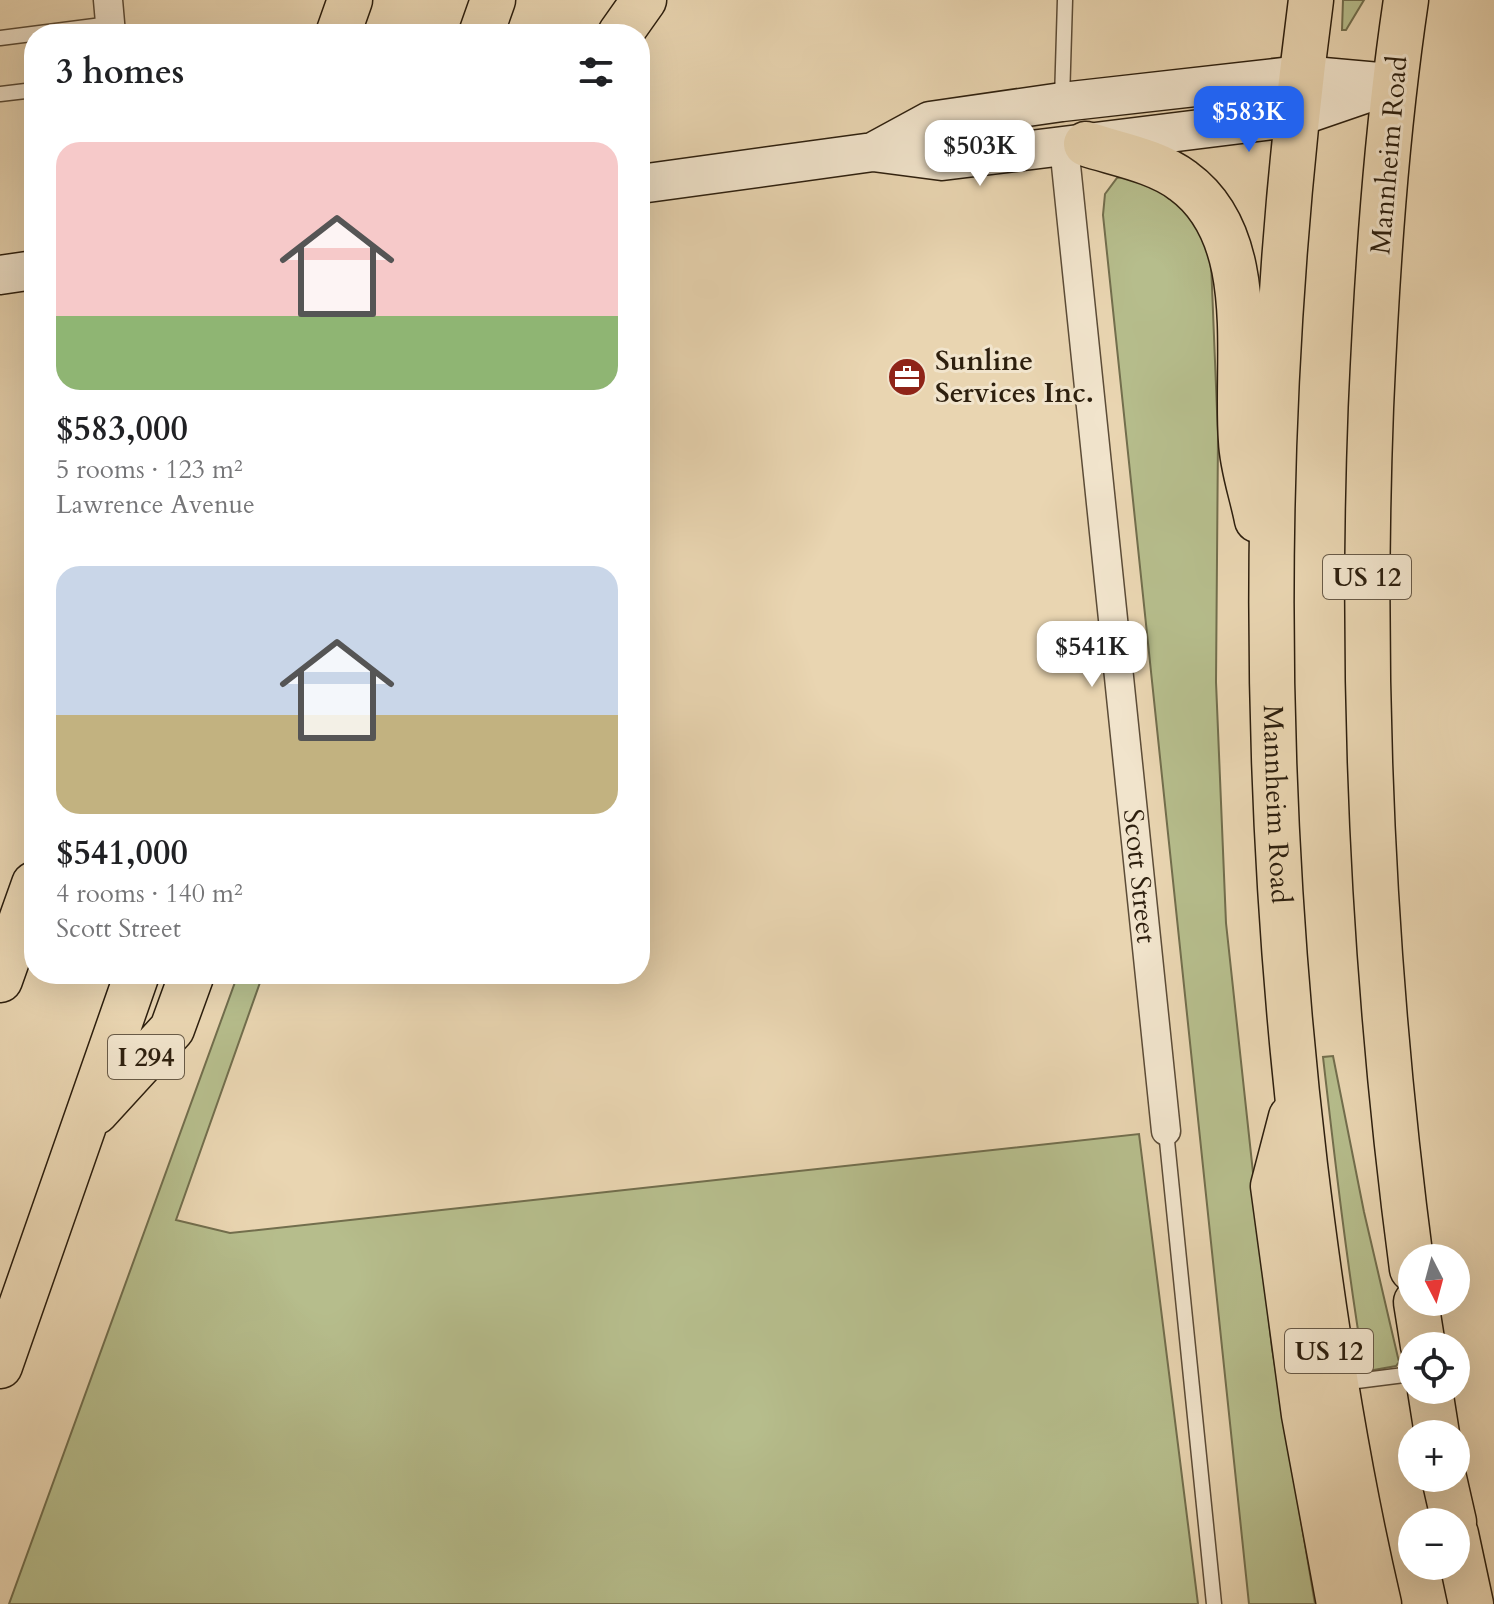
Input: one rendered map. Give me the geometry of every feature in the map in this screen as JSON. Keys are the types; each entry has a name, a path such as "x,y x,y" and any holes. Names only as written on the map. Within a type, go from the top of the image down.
{"main road":[{"path":"342,24 350,0"},
{"path":"627,24 644,0"},
{"name":"Mannheim Road","path":"1311,0 1285,249 1271,580 1274,799 1297,1095 1333,1384 1379,1604"},
{"name":"Mannheim Road","path":"1406,0 1393,84 1376,301 1366,537 1367,678 1379,963 1409,1244"},
{"path":"650,183 873,152 942,161 1075,145 1299,96 1393,84"},
{"path":"873,152 930,121 1062,102 1299,96"},
{"path":"1075,145 1182,180 1214,210 1237,287 1241,445 1271,580"},
{"path":"0,275 24,271"},
{"path":"0,980 24,912"},
{"name":"I 294","path":"0,1366 133,984"},
{"name":"I 294","path":"81,1128 172,1029 188,984"},
{"path":"1297,1095 1273,1186 1304,1415 1339,1604"},
{"path":"1466,1580 1471,1604"}],"street":[{"name":"Scott Street","path":"1075,145 1166,1131"}],"lane":[{"path":"1062,102 1065,0"},
{"path":"81,24 110,19"},
{"path":"0,38 24,34"},
{"path":"0,94 24,91"},
{"name":"Scott Street","path":"1166,1131 1214,1604"},
{"path":"1333,1384 1398,1376"}],"green space":[{"path":"1343,0 1364,0 1346,30 1342,30"},
{"path":"1131,175 1176,192 1198,218 1211,262 1218,436 1216,682 1226,923 1272,1348 1315,1604 1249,1604 1103,215 1105,194 1117,178"},
{"path":"234,984 259,984 176,1220 230,1233 1139,1134 1198,1604 9,1604"},
{"path":"1333,1056 1364,1212 1398,1358 1396,1366 1368,1371 1364,1368 1323,1057"}],"place":[{"name":"Sunline Services Inc.","path":"907,377"}]}
